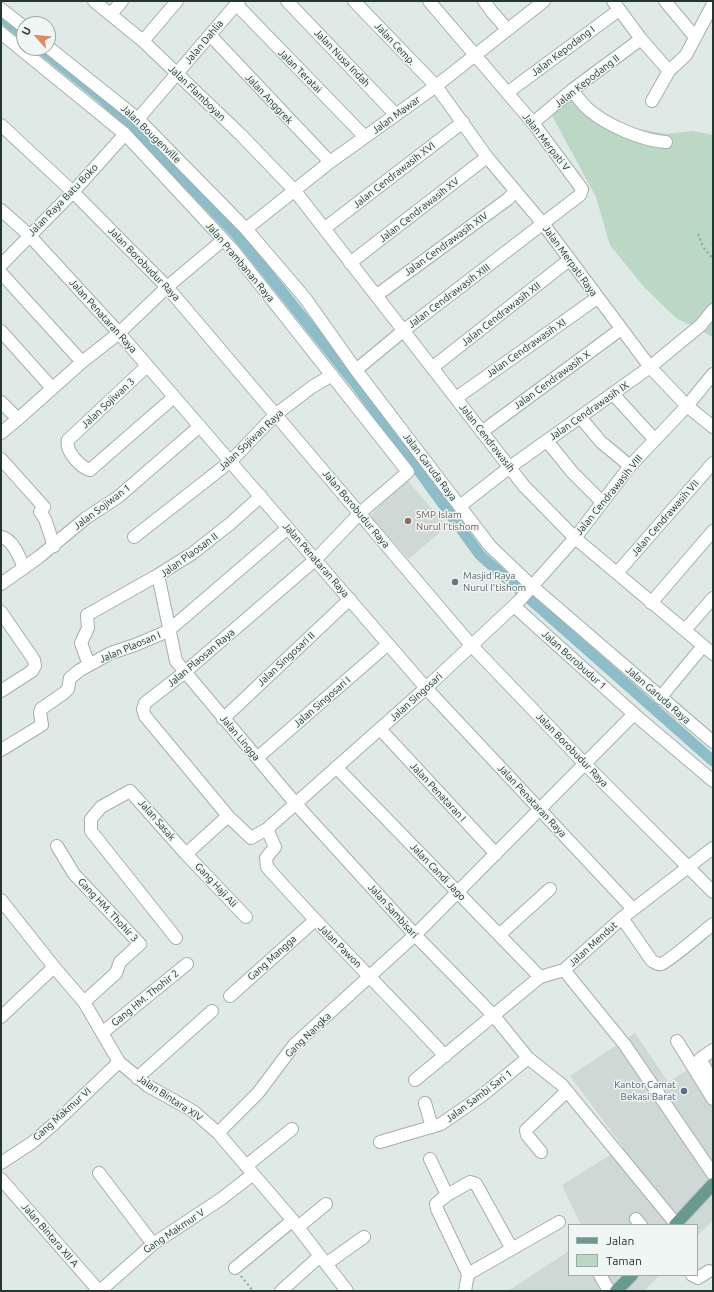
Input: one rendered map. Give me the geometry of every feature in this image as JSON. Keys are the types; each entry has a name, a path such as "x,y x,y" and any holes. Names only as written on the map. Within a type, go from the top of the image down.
{"main road":[{"path":"676,1224 713,1184"},
{"path":"616,1291 631,1276"}],"street":[{"path":"6,1 1,8 16,21"},
{"name":"Jalan Flamboyan","path":"94,1 143,41 241,135 295,191"},
{"path":"111,14 122,1"},
{"path":"143,41 177,1"},
{"name":"Jalan Nusa Indah","path":"287,1 396,115"},
{"name":"Jalan Cemp.","path":"354,1 436,86"},
{"name":"Jalan Merpati V","path":"429,1 533,124 582,189 580,195 544,225"},
{"path":"484,1 507,29"},
{"name":"Jalan Mawar","path":"246,229 330,162 436,86 544,1"},
{"path":"665,1 695,37"},
{"name":"Jalan Dahlia","path":"138,118 237,3"},
{"name":"Jalan Teratai","path":"237,3 365,137"},
{"path":"652,101 669,70 686,55 713,4"},
{"path":"616,5 641,39 669,70"},
{"name":"Jalan Kepodang I","path":"507,93 616,5"},
{"name":"Jalan Prambanan Raya","path":"1,33 125,134 224,240 408,472 360,513"},
{"name":"Jalan Anggrek","path":"210,35 330,162"},
{"name":"Jalan Kepodang II","path":"533,124 572,90 641,39"},
{"name":"Jalan Bougenville","path":"56,53 138,118 246,229"},
{"name":"Jalan Merpati Raya","path":"436,86 487,157 544,225 650,367 687,406 713,427"},
{"path":"572,90 587,109 602,119 632,134 656,142 666,142"},
{"name":"Jalan Cendrawasih XVI","path":"325,228 463,122"},
{"name":"Jalan Borobudur Raya","path":"1,125 73,192 167,287 472,646 585,764 713,892"},
{"name":"Jalan Raya Batu Boko","path":"1,265 73,192 125,134"},
{"name":"Jalan Cendrawasih XV","path":"350,263 487,157"},
{"name":"Jalan Cendrawasih","path":"295,191 325,228 350,263 377,295 403,331 483,431 524,486 575,538 713,654"},
{"name":"Jalan Cendrawasih XIV","path":"377,295 508,198 515,191"},
{"name":"Jalan Penataran Raya","path":"1,210 29,235 119,334 316,559 387,645 633,909"},
{"name":"Jalan Cendrawasih XIII","path":"356,370 403,331 544,225"},
{"name":"Jalan Garuda Raya","path":"246,229 305,298 356,370 490,546 530,589 713,742"},
{"path":"1,433 82,362 119,334 167,287 224,240"},
{"name":"Jalan Cendrawasih XII","path":"433,367 569,260"},
{"path":"1,273 82,362"},
{"name":"Jalan Cendrawasih XI","path":"456,398 597,298"},
{"name":"Jalan Cendrawasih IX","path":"460,506 510,467 650,367 701,325 713,310"},
{"name":"Jalan Cendrawasih X","path":"483,431 621,329"},
{"path":"1,331 52,388"},
{"name":"Jalan Sojiwan 3","path":"147,366 68,440 68,450 83,466 90,470 174,397"},
{"name":"Jalan Cendrawasih VIII","path":"530,589 575,538 630,466 687,406 713,374"},
{"name":"Jalan Sojiwan Raya","path":"134,537 231,461 276,415 312,387 332,375"},
{"path":"613,394 655,440"},
{"path":"1,402 18,419"},
{"path":"580,417 601,442 630,466"},
{"name":"Jalan Sojiwan 1","path":"1,584 54,546 86,518 118,497 200,426"},
{"path":"548,441 572,472 602,502"},
{"path":"1,459 44,507 40,512 45,519 54,546"},
{"name":"Jalan Cendrawasih VII","path":"617,573 713,463"},
{"name":"Jalan Plaosan II","path":"185,672 176,661 168,631 158,575 198,549 231,523 261,496"},
{"name":"Jalan Plaosan Raya","path":"228,816 145,716 143,709 145,703 185,672 316,559 360,513"},
{"name":"Jalan Plaosan I","path":"1,750 42,725 41,710 68,689 70,678 89,665 111,653 136,645 168,631 288,528"},
{"path":"651,603 713,531"},
{"path":"1,538 9,541 20,556 24,568"},
{"path":"89,665 82,643 88,628 87,615 158,575"},
{"name":"Jalan Singosari","path":"295,803 426,688 472,646 530,589"},
{"path":"684,630 713,598"},
{"name":"Jalan Singosari II","path":"223,718 350,599"},
{"name":"Jalan Borobudur 1","path":"516,604 634,714"},
{"path":"1,612 34,660 32,671 1,691"},
{"name":"Jalan Singosari I","path":"257,758 387,645"},
{"path":"660,698 703,646"},
{"name":"Jalan Lingga","path":"185,672 295,803"},
{"path":"634,714 713,781"},
{"name":"Gang Nangka","path":"218,1133 258,1093 294,1045 415,936 634,714"},
{"name":"Jalan Penataran I","path":"380,729 496,854"},
{"name":"Jalan Candi Jago","path":"336,767 540,977"},
{"name":"Jalan Sasak","path":"176,938 91,830 91,819 101,807 130,791 186,854"},
{"path":"186,854 228,816 251,838 267,829 295,803"},
{"name":"Jalan Sambisari","path":"295,803 415,936 494,1016 528,1058 562,1085 676,1224"},
{"name":"Jalan Pawon","path":"267,829 275,847 266,858 266,866 314,921 371,977 445,1056"},
{"name":"Gang HM. Thohir 3","path":"57,846 74,874 140,944 120,962 116,973 84,1002"},
{"name":"Jalan Mendut","path":"415,1080 540,977 564,970 622,918 713,848"},
{"name":"Gang Haji Ali","path":"186,854 246,917"},
{"path":"499,935 550,889"},
{"name":"Jalan Bintara XIV","path":"1,900 84,1002 120,1062 137,1078 193,1111 218,1133 295,1224 347,1291"},
{"path":"622,918 652,960 658,964 666,960 713,924"},
{"name":"Gang Mangga","path":"230,996 314,921"},
{"name":"Gang HM. Thohir 2","path":"102,1033 187,964"},
{"path":"1,1017 54,967"},
{"path":"564,970 625,1045 713,1174"},
{"path":"137,1078 212,1011"},
{"path":"678,1041 713,1099"},
{"path":"713,1050 700,1059 713,1082"},
{"name":"Jalan Sambi Sari 1","path":"380,1142 442,1124 528,1058"},
{"name":"Gang Makmur VI","path":"1,1163 33,1142 120,1062"},
{"path":"541,1152 527,1136 526,1130 567,1091"},
{"path":"426,1103 432,1127"},
{"name":"Gang Makmur V","path":"99,1291 153,1244 221,1200 292,1129"},
{"path":"430,1159 447,1195"},
{"path":"99,1173 153,1244"},
{"name":"Jalan Bintara XII A","path":"1,1179 99,1291"},
{"path":"465,1291 468,1274 437,1208 436,1204 439,1201 470,1182 476,1184 512,1249"},
{"path":"235,1268 295,1224 326,1204"},
{"path":"468,1274 560,1222"},
{"path":"281,1291 323,1260 364,1237"},
{"path":"694,1276 698,1278 709,1271"},
{"path":"601,1276 609,1291"}],"path":[{"path":"698,234 703,247 713,259"}],"shaded area":[{"name":"SMP Islam Nurul I'tishom","path":"406,479 447,526 409,559 370,516"},
{"path":"635,1033 668,1082 713,1054 713,1220 698,1235 698,1224 581,1224 562,1185 623,1147 570,1076"},
{"path":"568,1252 568,1276 659,1276 644,1291 508,1291"}],"green space":[{"path":"572,100 592,108 618,125 667,134 692,131 713,135 713,337 676,318 644,287 610,245 596,197 549,110"}],"waterway":[{"path":"1,17 16,29"},
{"path":"50,56 103,99 150,144 237,235 358,387 480,555 713,761"}],"place":[{"name":"SMP Islam Nurul I'tishom","path":"408,521"},
{"name":"Masjid Raya Nurul I'tishom","path":"455,582"},
{"name":"Kantor Camat Bekasi Barat","path":"684,1091"}]}
